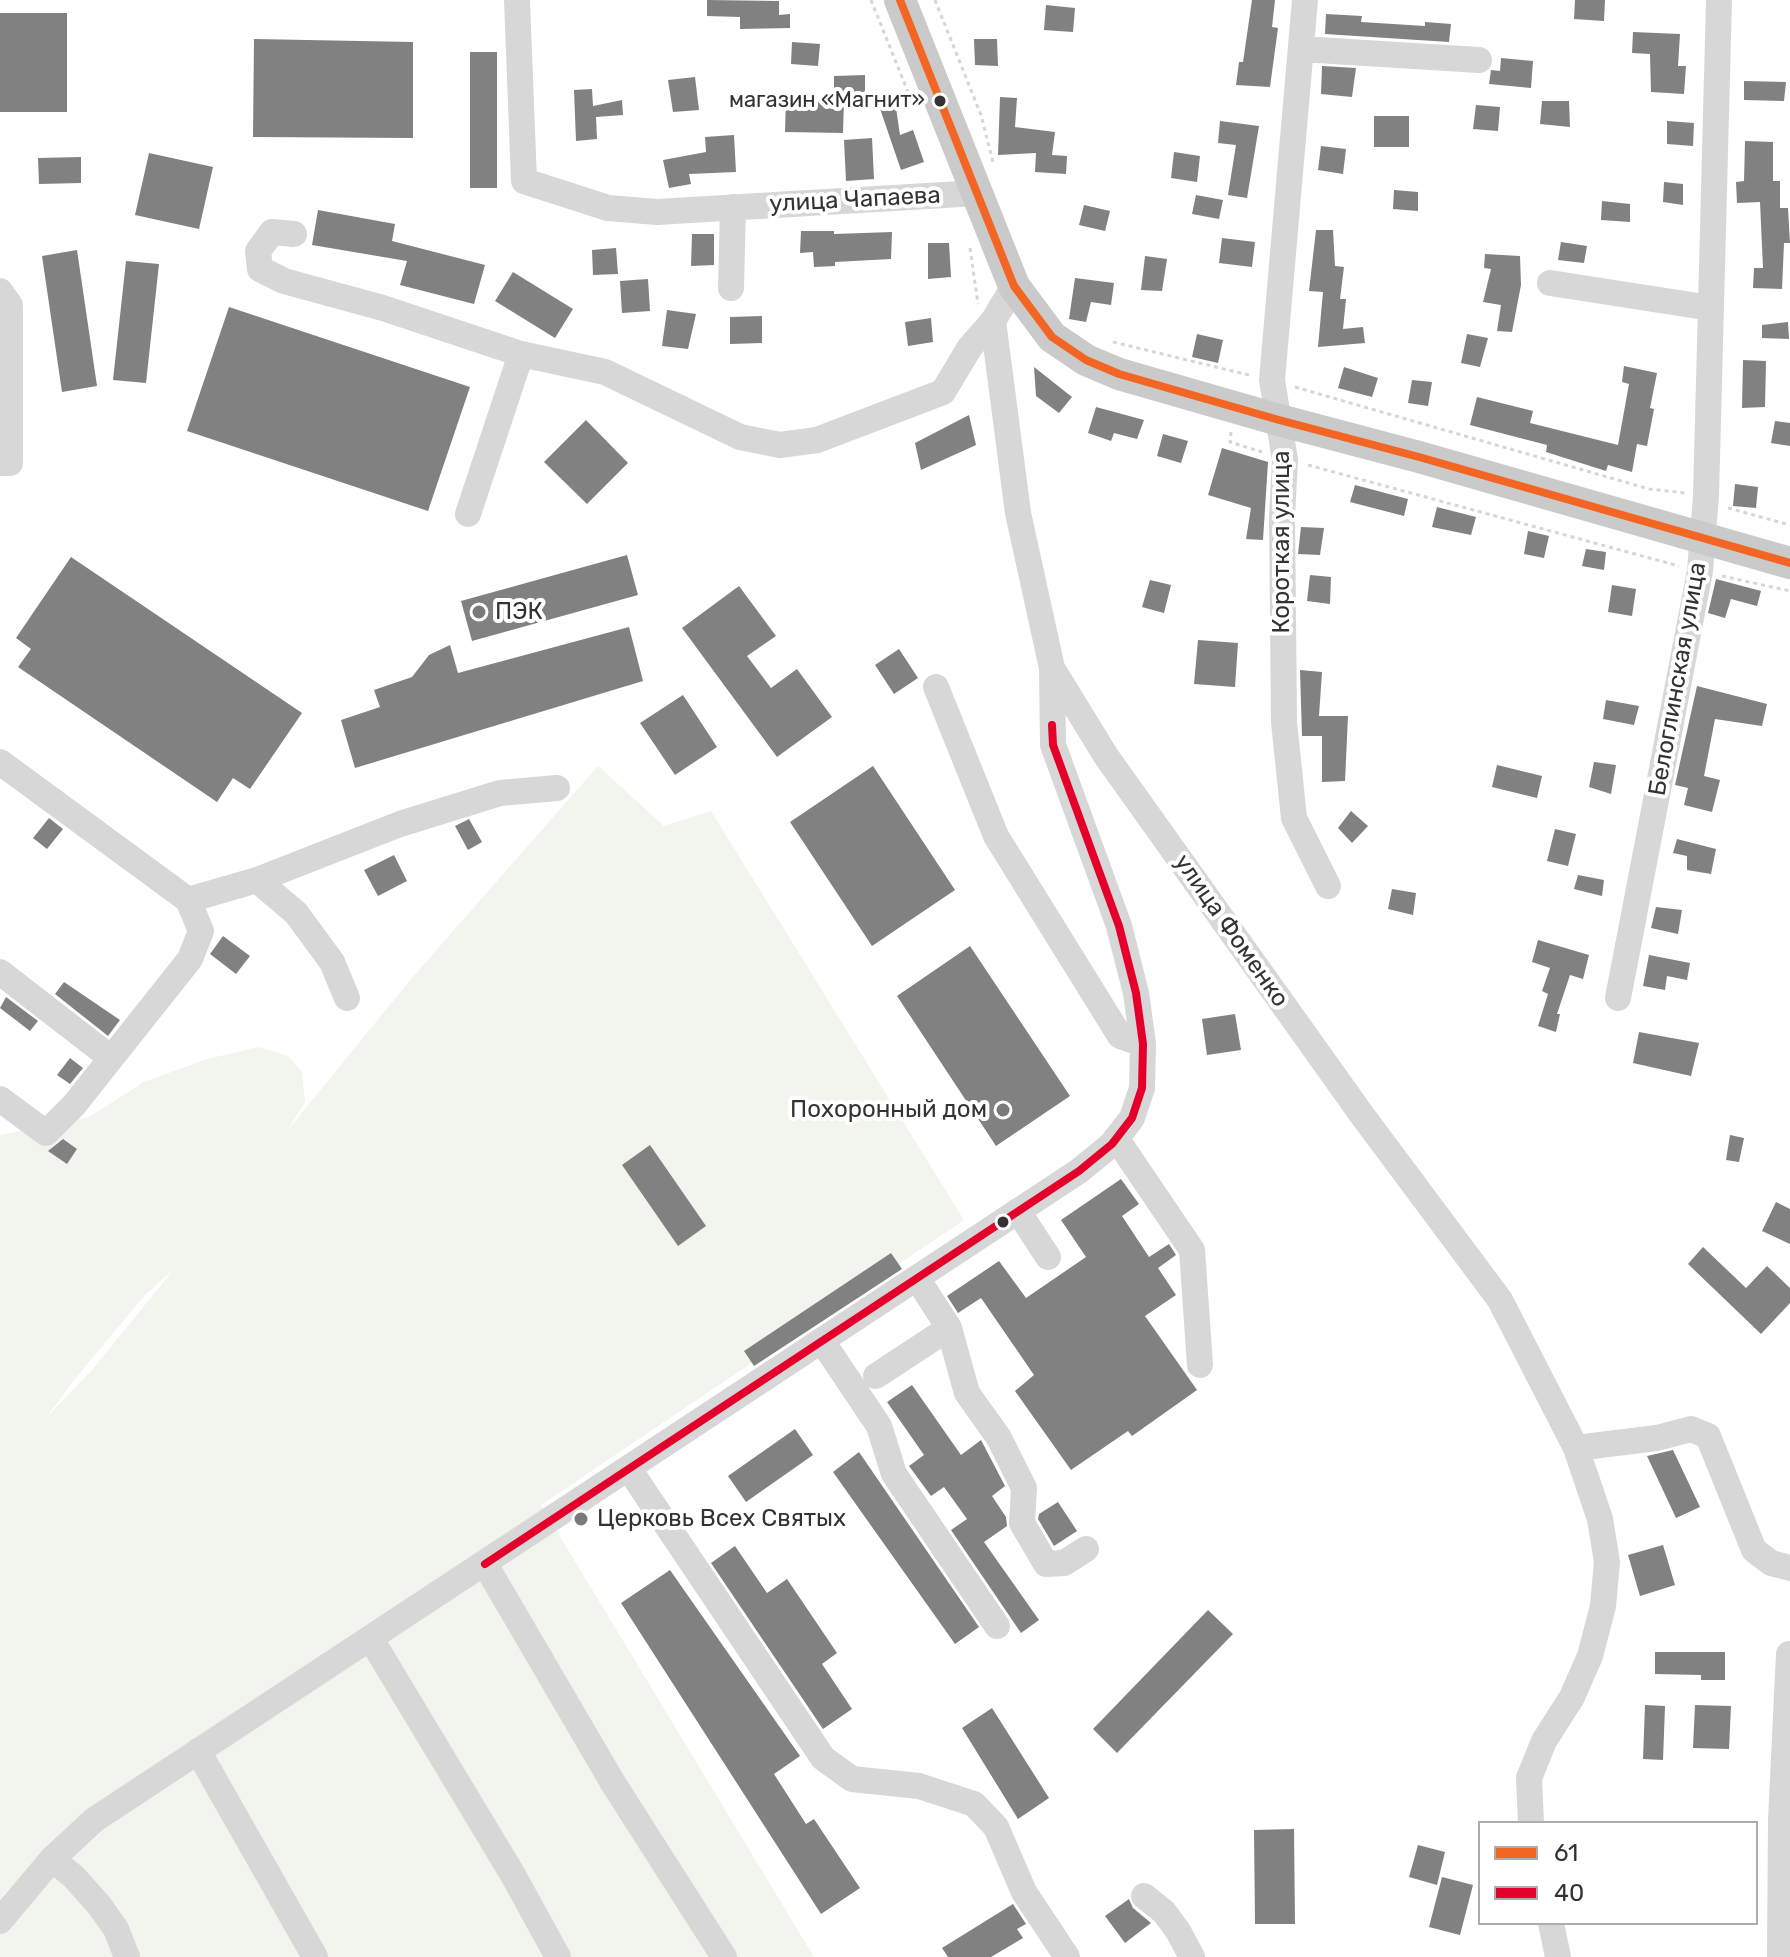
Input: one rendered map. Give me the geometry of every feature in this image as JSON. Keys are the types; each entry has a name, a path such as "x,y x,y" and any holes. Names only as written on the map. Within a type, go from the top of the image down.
{"main road":[{"path":"900,0 987,183 1014,286 1052,337 1086,360 1119,374 1790,563"}],"street":[{"name":"улица Чапаева","path":"517,0 524,181 608,208 657,212 987,183"},
{"name":"Короткая улица","path":"1305,0 1272,380 1285,460 1282,517 1284,722 1294,818 1328,886"},
{"name":"Белоглинская улица","path":"1618,998 1700,571 1706,496 1719,0"},
{"path":"1301,49 1479,60"},
{"path":"731,288 733,207"},
{"path":"294,234 272,232 258,251 260,269 284,281 383,308 521,354 605,372 740,437 780,445 817,440 943,392 970,347 993,321 1014,286"},
{"path":"1550,283 1711,308"},
{"path":"0,291 10,305 10,463 0,463"},
{"name":"улица Фоменко","path":"993,321 1018,513 1052,668 1106,756 1362,1115 1500,1300 1576,1448 1600,1519 1605,1548 1607,1562 1603,1606 1590,1656 1572,1697 1544,1741 1529,1778 1531,1821"},
{"path":"468,514 521,354"},
{"path":"0,1921 52,1859 94,1820 1079,1171 1116,1138 1132,1118 1142,1088 1143,1044 1136,993 1119,926 1053,745 1052,668"},
{"path":"936,687 996,836 1120,1036 1143,1044"},
{"path":"0,762 188,900 201,931 190,959 74,1105 46,1133 0,1099"},
{"path":"188,900 257,880 400,824 500,793 557,788"},
{"path":"257,880 296,913 332,962 347,998"},
{"path":"0,972 111,1058"},
{"path":"1116,1138 1192,1250 1200,1365"},
{"path":"1018,1211 1048,1257"},
{"path":"917,1278 949,1328 967,1393 999,1438 1024,1488 1022,1523 1046,1564 1064,1563 1086,1549"},
{"path":"876,1376 949,1328"},
{"path":"822,1341 879,1426 894,1474 997,1626"},
{"path":"1576,1448 1616,1445 1691,1429 1708,1436 1754,1550 1771,1563 1790,1568"},
{"path":"629,1469 823,1758 852,1779 919,1786 974,1804 996,1827 1024,1892 1067,1957"},
{"path":"485,1564 613,1783 724,1957"},
{"path":"371,1639 513,1875 558,1957"},
{"path":"1780,1957 1789,1654"},
{"path":"198,1751 315,1957"},
{"path":"52,1859 74,1877 99,1905 116,1929 127,1957"},
{"path":"1144,1896 1171,1921 1192,1957"},
{"path":"1551,1925 1558,1957"}],"path":[{"path":"935,0 981,115 987,183"},
{"path":"1104,340 1272,380 1649,489 1718,498 1729,508 1790,525"},
{"path":"1239,373 1230,442 1285,460 1700,571 1790,591"}],"shaded area":[{"path":"598,766 664,826 711,811 964,1220 541,1505 814,1957 0,1957 0,1135 89,1117 144,1082 207,1059 259,1047 288,1056 302,1072 305,1102 287,1131 411,979","holes":["174,1269 93,1369 46,1418 144,1296"]}],"building":[{"path":"707,0 779,1 779,15 790,14 790,28 740,29 740,17 707,16"},
{"path":"1252,0 1275,0 1272,27 1278,28 1270,87 1236,85 1239,62 1243,62"},
{"path":"1575,0 1605,0 1604,21 1574,19"},
{"path":"1046,5 1075,8 1073,32 1044,30"},
{"path":"0,13 67,13 67,112 0,112"},
{"path":"1326,14 1362,16 1361,22 1425,26 1425,22 1451,24 1449,42 1325,34"},
{"path":"1633,32 1680,34 1678,66 1686,66 1684,94 1651,92 1650,54 1632,53"},
{"path":"254,39 413,42 413,138 253,137"},
{"path":"974,39 997,39 998,66 975,65"},
{"path":"792,42 820,44 818,66 791,64"},
{"path":"470,52 497,52 497,188 470,188"},
{"path":"1501,58 1533,61 1531,88 1489,84 1491,70 1500,71"},
{"path":"1322,66 1356,68 1352,97 1321,94"},
{"path":"865,75 865,95 834,96 834,76"},
{"path":"695,77 699,110 673,112 668,80"},
{"path":"1744,81 1786,82 1784,101 1744,100"},
{"path":"592,89 593,106 622,100 623,115 596,117 597,139 576,141 574,90"},
{"path":"894,94 900,135 913,130 924,162 901,170 876,97"},
{"path":"1000,97 1017,98 1015,127 1055,132 1052,155 1067,156 1066,174 1035,172 1036,153 998,155"},
{"path":"786,99 844,101 843,133 785,132"},
{"path":"1542,101 1569,101 1570,127 1540,124"},
{"path":"1476,105 1500,107 1498,131 1473,129"},
{"path":"1374,116 1409,116 1409,147 1374,147"},
{"path":"1220,121 1259,126 1247,198 1228,195 1236,145 1218,143"},
{"path":"1667,121 1694,123 1693,146 1667,144"},
{"path":"734,135 736,172 689,174 691,184 669,188 663,160 706,152 705,137"},
{"path":"872,138 874,179 846,181 844,140"},
{"path":"1745,141 1773,142 1773,181 1780,181 1780,208 1788,208 1790,243 1784,243 1782,289 1753,288 1754,268 1763,268 1760,202 1737,203 1736,182 1744,181"},
{"path":"1321,146 1346,149 1343,174 1318,170"},
{"path":"1174,152 1200,156 1197,182 1171,178"},
{"path":"149,153 213,167 199,229 135,215"},
{"path":"81,157 81,183 39,184 38,158"},
{"path":"1664,182 1683,184 1683,205 1663,202"},
{"path":"1394,190 1418,192 1418,211 1393,209"},
{"path":"1196,195 1223,200 1219,219 1192,214"},
{"path":"1602,201 1630,204 1630,222 1601,220"},
{"path":"1084,205 1110,211 1105,231 1079,225"},
{"path":"318,210 395,224 392,241 485,265 474,304 400,285 407,261 312,245"},
{"path":"1316,230 1333,230 1335,266 1344,267 1340,299 1346,299 1343,329 1363,327 1365,343 1318,347 1323,292 1309,291"},
{"path":"801,231 834,231 834,234 892,232 891,259 835,262 835,266 814,267 813,252 800,253"},
{"path":"692,234 714,234 714,265 691,266"},
{"path":"1222,238 1255,242 1252,267 1219,263"},
{"path":"1561,242 1587,246 1584,263 1558,260"},
{"path":"928,243 949,243 951,277 928,279"},
{"path":"616,248 618,274 593,275 592,250"},
{"path":"77,250 97,386 62,392 42,256"},
{"path":"1485,254 1520,256 1521,285 1512,332 1497,331 1501,305 1483,302 1491,269 1484,268"},
{"path":"1145,256 1167,259 1162,291 1141,290"},
{"path":"126,261 159,264 146,383 113,380"},
{"path":"513,272 573,309 555,338 495,301"},
{"path":"1075,278 1114,283 1111,305 1091,302 1086,322 1069,319"},
{"path":"648,279 650,311 622,313 620,281"},
{"path":"229,307 470,387 428,511 187,431"},
{"path":"667,310 696,314 688,349 662,346"},
{"path":"762,316 762,343 730,344 730,317"},
{"path":"931,318 933,342 908,346 905,322"},
{"path":"1788,322 1789,339 1762,338 1762,325"},
{"path":"1197,334 1223,340 1218,363 1192,357"},
{"path":"1467,334 1488,338 1480,367 1461,363"},
{"path":"1743,360 1766,361 1765,407 1742,408"},
{"path":"1624,366 1657,373 1647,446 1637,444 1632,472 1608,465 1606,471 1546,452 1547,445 1470,425 1477,397 1533,411 1530,423 1618,445 1629,384 1622,382"},
{"path":"1034,367 1072,397 1059,413 1036,396"},
{"path":"1344,367 1378,378 1372,397 1338,388"},
{"path":"1412,380 1432,382 1428,406 1408,403"},
{"path":"1096,407 1144,420 1137,439 1114,433 1111,441 1088,433"},
{"path":"969,415 976,445 921,470 915,443"},
{"path":"586,420 628,463 587,504 544,462"},
{"path":"1775,421 1790,423 1790,446 1771,443"},
{"path":"1163,434 1188,441 1181,463 1157,456"},
{"path":"1222,448 1268,462 1263,540 1246,539 1251,508 1208,495"},
{"path":"1735,484 1758,487 1756,508 1733,506"},
{"path":"1355,485 1408,499 1404,516 1350,502"},
{"path":"1437,507 1476,517 1471,535 1432,527"},
{"path":"1301,527 1324,528 1320,555 1298,554"},
{"path":"1528,531 1549,536 1544,558 1524,554"},
{"path":"1586,549 1606,552 1604,570 1582,566"},
{"path":"627,555 638,595 472,641 461,601"},
{"path":"71,557 302,713 250,789 233,778 217,802 18,667 31,649 16,638"},
{"path":"1310,575 1331,577 1330,604 1307,601"},
{"path":"1716,579 1761,591 1757,606 1731,599 1725,618 1708,613"},
{"path":"1150,580 1171,585 1164,613 1142,607"},
{"path":"1612,585 1636,589 1632,616 1608,612"},
{"path":"739,586 776,636 747,656 771,688 797,669 832,717 777,757 682,628"},
{"path":"629,627 643,681 355,768 341,720 380,707 374,690 412,677 429,655 450,645 458,673"},
{"path":"1198,640 1238,643 1235,687 1194,684"},
{"path":"899,649 918,678 894,694 875,665"},
{"path":"1300,670 1322,672 1319,716 1348,716 1345,781 1322,782 1322,736 1302,736"},
{"path":"1697,686 1767,704 1762,726 1715,719 1704,776 1720,780 1712,812 1684,805 1688,788 1675,785"},
{"path":"683,695 717,747 675,775 640,723"},
{"path":"1606,700 1639,706 1634,725 1603,719"},
{"path":"1594,762 1616,765 1611,794 1589,787"},
{"path":"1497,765 1542,776 1537,798 1492,787"},
{"path":"873,766 955,890 872,946 790,822"},
{"path":"1351,811 1368,826 1352,843 1338,828"},
{"path":"49,818 63,829 47,849 33,838"},
{"path":"469,819 482,842 468,850 455,826"},
{"path":"1555,829 1576,834 1568,866 1547,861"},
{"path":"1677,839 1716,849 1711,874 1687,870 1687,856 1673,853"},
{"path":"394,855 407,881 378,896 364,870"},
{"path":"1578,875 1604,880 1602,896 1574,889"},
{"path":"1392,889 1416,893 1413,915 1388,909"},
{"path":"1656,907 1682,910 1678,934 1651,928"},
{"path":"223,936 250,956 236,974 210,954"},
{"path":"1538,940 1589,955 1583,979 1570,975 1557,1014 1560,1014 1556,1032 1538,1026 1548,994 1542,991 1550,968 1532,962"},
{"path":"970,946 1070,1096 996,1146 897,996"},
{"path":"1649,955 1690,963 1687,980 1667,976 1665,990 1643,986"},
{"path":"64,982 120,1020 108,1036 55,994"},
{"path":"6,997 38,1021 30,1031 0,1008"},
{"path":"1235,1014 1241,1050 1207,1055 1202,1019"},
{"path":"1639,1032 1699,1043 1691,1076 1633,1063"},
{"path":"70,1058 83,1068 70,1084 57,1075"},
{"path":"1730,1135 1744,1138 1739,1162 1726,1160"},
{"path":"63,1139 77,1149 67,1164 48,1151"},
{"path":"650,1145 706,1226 678,1246 622,1165"},
{"path":"1121,1179 1139,1204 1122,1216 1149,1257 1169,1244 1176,1255 1158,1268 1176,1295 1145,1316 1197,1390 1132,1436 1128,1431 1071,1470 1015,1391 1034,1375 981,1298 958,1313 947,1296 999,1261 1026,1298 1086,1257 1061,1220"},
{"path":"1776,1202 1790,1209 1790,1244 1762,1231"},
{"path":"1703,1247 1746,1288 1767,1266 1790,1288 1790,1303 1761,1334 1688,1264"},
{"path":"891,1253 902,1269 754,1366 744,1351"},
{"path":"912,1385 961,1455 981,1440 1005,1486 992,1496 1006,1517 1007,1526 984,1542 1039,1620 1021,1633 951,1530 967,1519 944,1487 931,1496 909,1466 924,1455 887,1402"},
{"path":"795,1429 813,1455 746,1502 728,1476"},
{"path":"1673,1450 1700,1507 1676,1518 1647,1456"},
{"path":"859,1452 979,1627 955,1644 833,1472"},
{"path":"1058,1502 1077,1531 1054,1546 1038,1519 1039,1514"},
{"path":"1663,1545 1675,1585 1640,1596 1628,1555"},
{"path":"735,1546 767,1593 787,1579 837,1653 822,1664 852,1709 823,1729 711,1563"},
{"path":"670,1570 800,1756 774,1774 806,1824 814,1819 860,1888 821,1914 621,1603"},
{"path":"1208,1610 1233,1634 1117,1753 1093,1729"},
{"path":"1655,1652 1725,1652 1725,1680 1701,1680 1701,1675 1655,1674"},
{"path":"1645,1705 1665,1706 1663,1760 1643,1759"},
{"path":"1695,1705 1731,1706 1729,1749 1693,1748"},
{"path":"992,1708 1049,1798 1018,1819 962,1728"},
{"path":"1294,1829 1295,1924 1255,1924 1254,1830"},
{"path":"1418,1845 1445,1852 1437,1885 1409,1877"},
{"path":"1442,1877 1473,1885 1460,1935 1429,1927"},
{"path":"1129,1899 1133,1908 1151,1923 1125,1943 1105,1916"},
{"path":"1013,1904 1026,1924 1017,1929 1023,1938 991,1957 948,1957 942,1948"}],"transit line":[{"name":"61","path":"900,0 1014,286 1052,337 1086,360 1119,374 1790,563"},
{"name":"40","path":"485,1564 1079,1171 1112,1144 1132,1118 1142,1088 1143,1044 1136,993 1119,926 1053,745 1052,725"}],"place":[{"name":"магазин «Магнит»","path":"940,101"},
{"name":"ПЭК","path":"479,612"},
{"name":"Похоронный дом","path":"1003,1110"},
{"name":"Церковь Всех Святых","path":"581,1519"}]}
